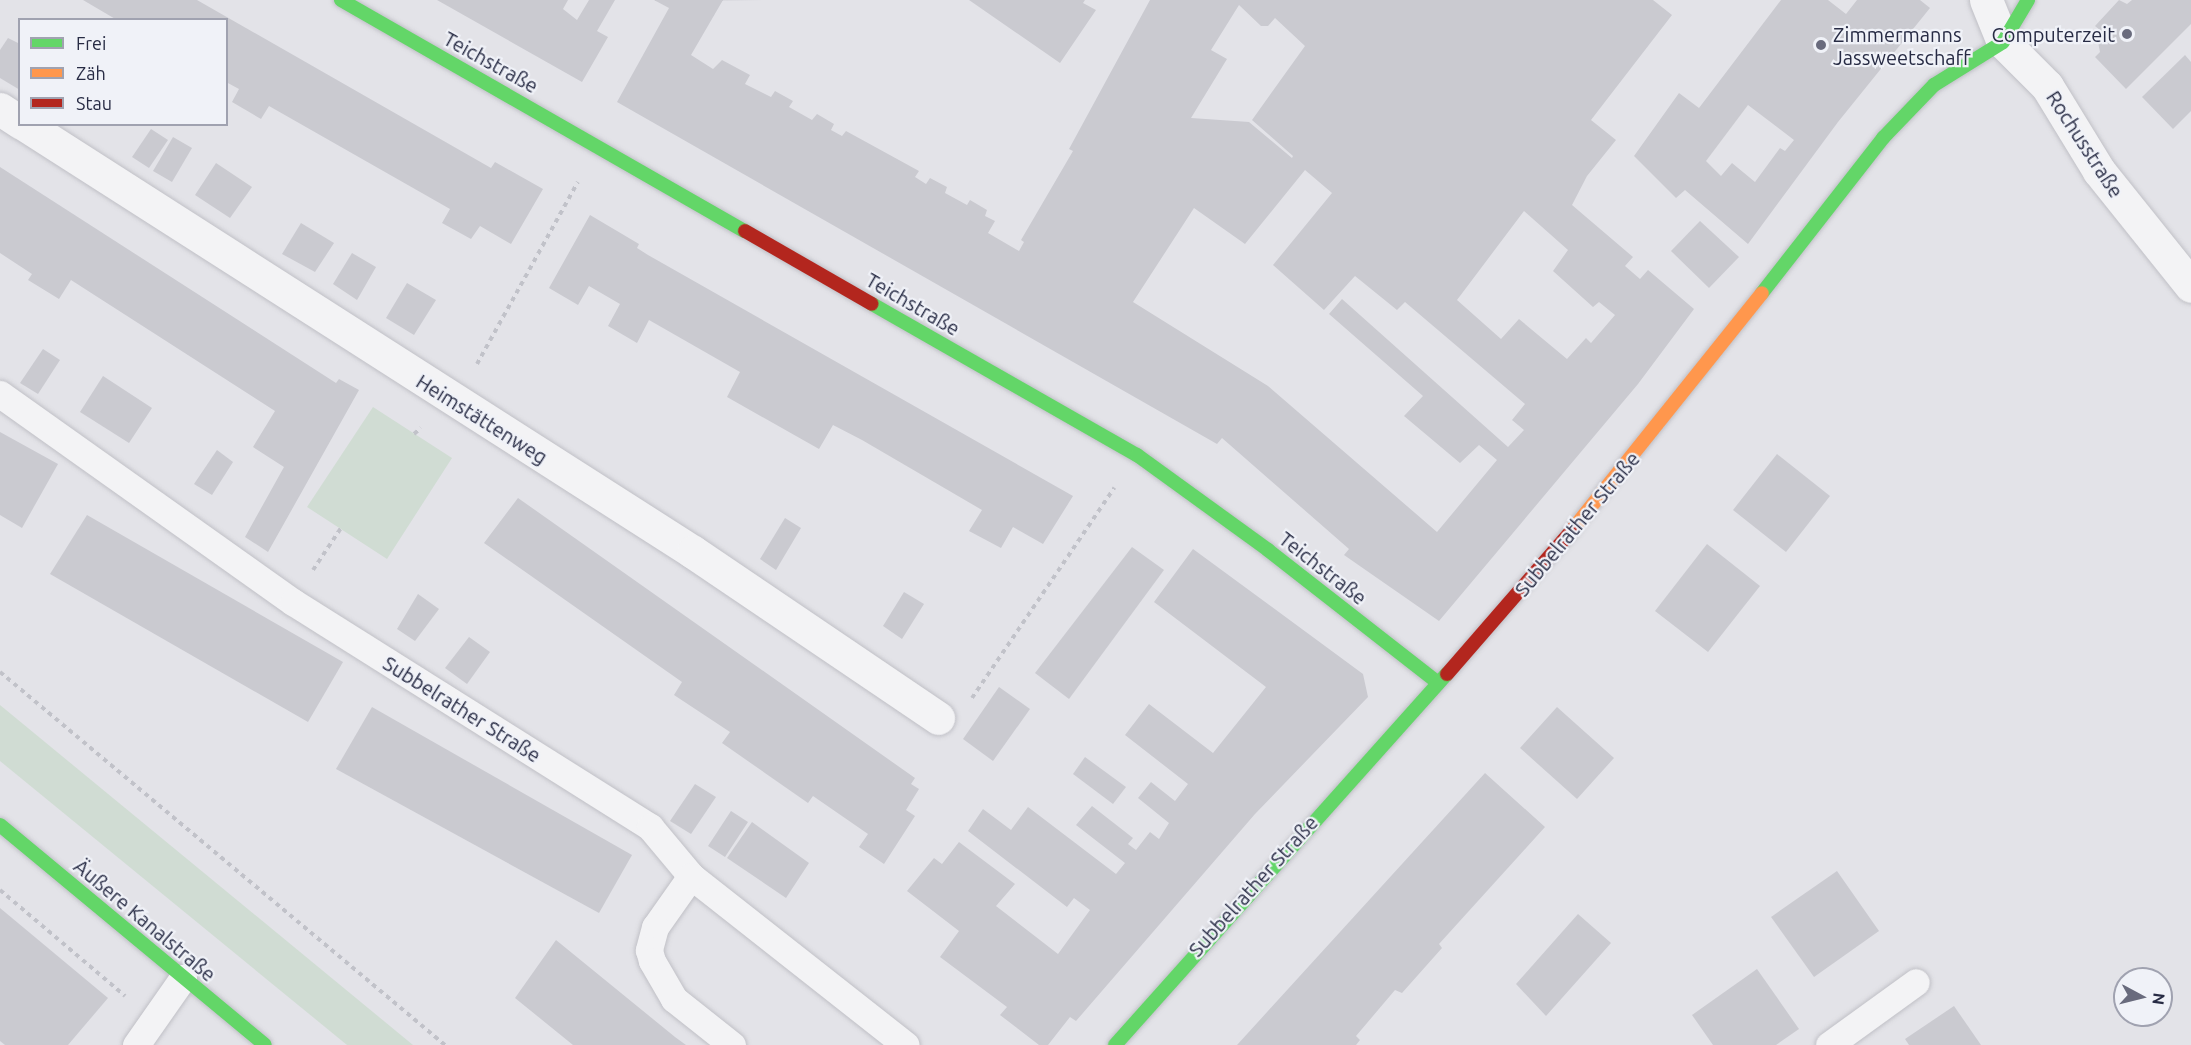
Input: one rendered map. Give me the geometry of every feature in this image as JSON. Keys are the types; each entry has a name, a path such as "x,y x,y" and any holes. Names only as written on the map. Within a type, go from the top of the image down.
{"street":[{"name":"Teichstraße","path":"341,0 598,144 1137,455 1268,550 1438,683"},
{"name":"Rochusstraße","path":"1986,0 2003,42 2047,86 2099,171 2191,286"},
{"name":"Subbelrather Straße","path":"1115,1045 1155,996 1438,683 1620,475 1883,138 1934,85 2003,42 2028,0"},
{"path":"0,109 18,121"},
{"name":"Heimstättenweg","path":"27,126 451,400 693,552 938,718"},
{"name":"Äußere Kanalstraße","path":"0,825 265,1045"}],"lane":[{"name":"Subbelrather Straße","path":"0,394 292,602 650,827 691,876 906,1045"},
{"path":"691,876 655,927 649,950 652,961 674,999 732,1045"},
{"path":"136,1045 183,978"},
{"path":"1829,1045 1916,982"}],"path":[{"path":"451,400 471,376 598,144"},
{"path":"938,718 971,698 1137,455"},
{"path":"292,602 340,528"},
{"path":"0,672 445,1045"},
{"path":"0,890 153,1020"}],"shaded area":[{"path":"373,407 452,458 387,559 307,507"},
{"path":"0,705 413,1045 347,1045 0,761"}],"building":[{"path":"83,0 197,0 491,168 495,162 543,189 511,244 480,226 471,239 442,223 450,209 269,106 261,119 232,102 239,89 228,83 228,18 114,18"},
{"path":"437,0 568,0 563,9 577,20 589,0 615,0 597,31 608,37 582,82"},
{"path":"654,0 723,0 691,55 713,69 722,60 750,75 745,84 771,97 775,91 793,101 789,107 812,120 817,114 834,124 831,130 842,136 846,131 919,171 915,177 926,184 930,178 947,187 945,193 967,205 970,200 987,210 985,216 995,221 988,233 1019,251 1024,242 1021,240 1073,151 1069,149 1150,0 1653,0 1672,15 1591,120 1616,140 1587,176 1572,205 1633,257 1625,266 1640,279 1648,270 1694,309 1638,384 1439,621 1344,555 1349,549 1222,438 1217,444 617,102 669,8","holes":["1239,5 1261,26 1268,26 1275,18 1305,46 1252,120 1293,156 1292,158 1249,122 1191,118 1227,59 1211,50","1305,170 1332,193 1273,265 1324,310 1355,276 1397,310 1405,302 1525,404 1512,420 1524,430 1508,447 1342,299 1329,314 1423,396 1404,416 1460,463 1479,445 1497,460 1437,532 1268,386 1133,302 1194,208 1245,244","1524,211 1568,250 1553,271 1593,307 1599,302 1615,315 1591,343 1586,338 1567,359 1519,319 1501,339 1457,300"]},
{"path":"969,0 1085,0 1083,3 1096,10 1060,63"},
{"path":"1781,0 1828,0 1846,14 1857,0 1920,0 1930,8 1838,122 1748,244 1685,190 1676,198 1634,156 1679,93 1699,108","holes":["1748,105 1794,140 1785,151 1780,148 1755,182 1732,163 1721,176 1706,161"]},
{"path":"2119,0 2127,4 2132,0 2191,0 2191,24 2126,89 2095,57 2100,52 2097,37 2101,31 2095,26"},
{"path":"8,38 18,43 18,89 0,78 0,50"},
{"path":"2185,55 2191,62 2191,111 2173,129 2142,97"},
{"path":"151,129 168,140 149,168 132,157"},
{"path":"173,137 192,148 172,182 153,171"},
{"path":"216,163 252,187 230,218 195,195"},
{"path":"0,167 336,383 339,379 359,390 268,552 245,537 284,467 253,447 275,411 71,280 59,299 28,280 32,274 0,253"},
{"path":"590,215 639,244 637,248 648,255 1073,496 1043,544 1013,527 1001,548 969,531 982,510 862,440 833,425 819,449 727,397 740,372 649,320 637,343 608,326 620,304 589,286 578,305 549,288"},
{"path":"1700,221 1739,257 1709,288 1671,251"},
{"path":"301,223 334,243 315,272 282,254"},
{"path":"352,253 376,267 357,300 333,284"},
{"path":"407,283 436,300 414,335 386,318"},
{"path":"43,349 60,360 38,394 20,383"},
{"path":"103,376 152,408 129,443 80,412"},
{"path":"0,432 58,464 22,528 0,515"},
{"path":"217,450 233,462 212,495 194,484"},
{"path":"1777,454 1830,496 1786,552 1733,510"},
{"path":"518,498 915,778 911,784 919,789 906,810 915,816 884,864 859,847 868,834 813,796 808,803 722,743 730,732 674,695 682,682 484,543"},
{"path":"87,515 343,662 308,722 50,574"},
{"path":"785,518 801,528 776,570 760,559"},
{"path":"1707,544 1760,586 1708,652 1655,611"},
{"path":"1132,547 1164,570 1069,699 1035,673"},
{"path":"1193,549 1363,674 1368,697 1255,814 1076,1021 1070,1017 1048,1045 1039,1045 1000,1015 1007,1007 940,957 959,931 907,891 934,858 942,864 959,842 1015,884 996,906 1058,954 1090,910 1074,898 1067,907 968,831 983,809 1011,830 1028,807 1116,874 1125,863 1076,825 1092,806 1133,838 1128,844 1136,850 1150,832 1159,839 1169,823 1138,798 1151,782 1175,801 1188,784 1125,735 1149,704 1213,753 1266,687 1154,602"},
{"path":"904,592 924,604 902,639 883,626"},
{"path":"418,594 439,609 415,641 397,629"},
{"path":"469,637 490,652 467,684 445,668"},
{"path":"999,687 1030,709 993,761 963,739"},
{"path":"372,707 632,855 599,913 336,769"},
{"path":"1557,707 1614,758 1577,799 1520,748"},
{"path":"1085,757 1126,787 1113,804 1073,774"},
{"path":"1485,773 1545,827 1439,944 1442,948 1402,993 1395,990 1356,1036 1360,1040 1356,1045 1237,1045"},
{"path":"695,784 716,797 691,834 670,821"},
{"path":"731,811 748,822 725,857 708,846"},
{"path":"752,822 809,863 786,898 727,858"},
{"path":"1837,871 1879,931 1814,977 1771,917"},
{"path":"0,908 108,998 68,1045 5,1045 0,1041"},
{"path":"1578,914 1611,943 1546,1016 1516,984"},
{"path":"556,940 686,1045 573,1045 515,998"},
{"path":"1757,969 1799,1029 1776,1045 1713,1045 1692,1015"},
{"path":"1954,1006 1981,1045 1909,1045 1905,1039"}],"traffic: fast":[{"path":"341,0 745,231"},
{"path":"1762,293 1883,138 1934,85 2003,42 2028,0"},
{"path":"872,304 1137,455 1268,550 1438,683"},
{"path":"1115,1045 1447,674"},
{"path":"0,825 265,1045"}],"traffic: slow":[{"path":"1573,529 1762,293"}],"traffic: jam":[{"path":"745,231 872,304"},
{"path":"1447,674 1573,529"}],"place":[{"name":"Computerzeit","path":"2127,34"},
{"name":"Zimmermanns Jassweetschaff","path":"1821,45"}]}
